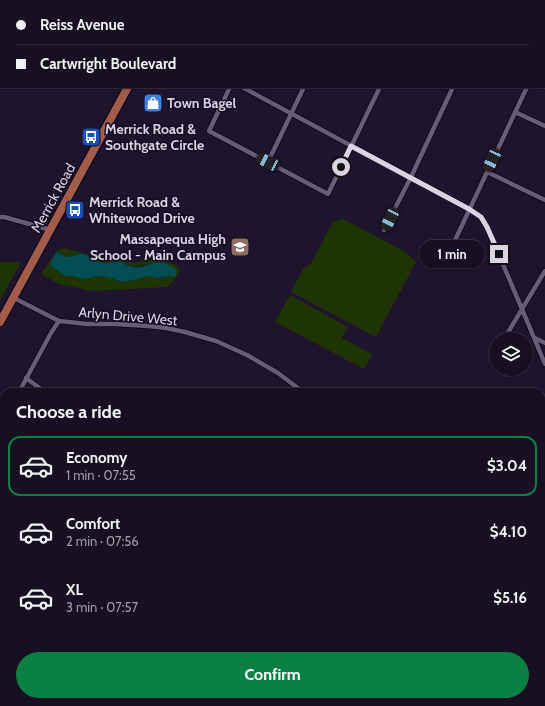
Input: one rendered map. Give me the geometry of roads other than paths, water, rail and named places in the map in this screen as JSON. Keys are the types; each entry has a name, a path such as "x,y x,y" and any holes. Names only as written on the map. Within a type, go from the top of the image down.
{"main road":[{"name":"Merrick Road","path":"0,322 127,88"}],"street":[{"path":"230,88 209,131 328,194 380,88"},
{"path":"244,88 469,209 481,217 487,227 545,364"},
{"path":"268,162 304,88"},
{"path":"384,230 411,178 453,88"},
{"path":"449,253 527,88"},
{"path":"515,112 545,126"},
{"path":"487,172 545,200"},
{"path":"0,217 51,230"},
{"path":"508,332 545,271"},
{"name":"Arlyn Drive West","path":"14,298 59,321 166,328 216,341 247,355 278,373 296,387"},
{"path":"21,388 59,321"},
{"path":"535,338 545,343"},
{"path":"26,378 40,388"}],"place":[{"name":"Town Bagel","path":"153,103"},
{"name":"Merrick Road & Southgate Circle","path":"91,137"},
{"name":"Merrick Road & Whitewood Drive","path":"75,210"},
{"name":"Massapequa High School - Main Campus","path":"240,247"}]}
